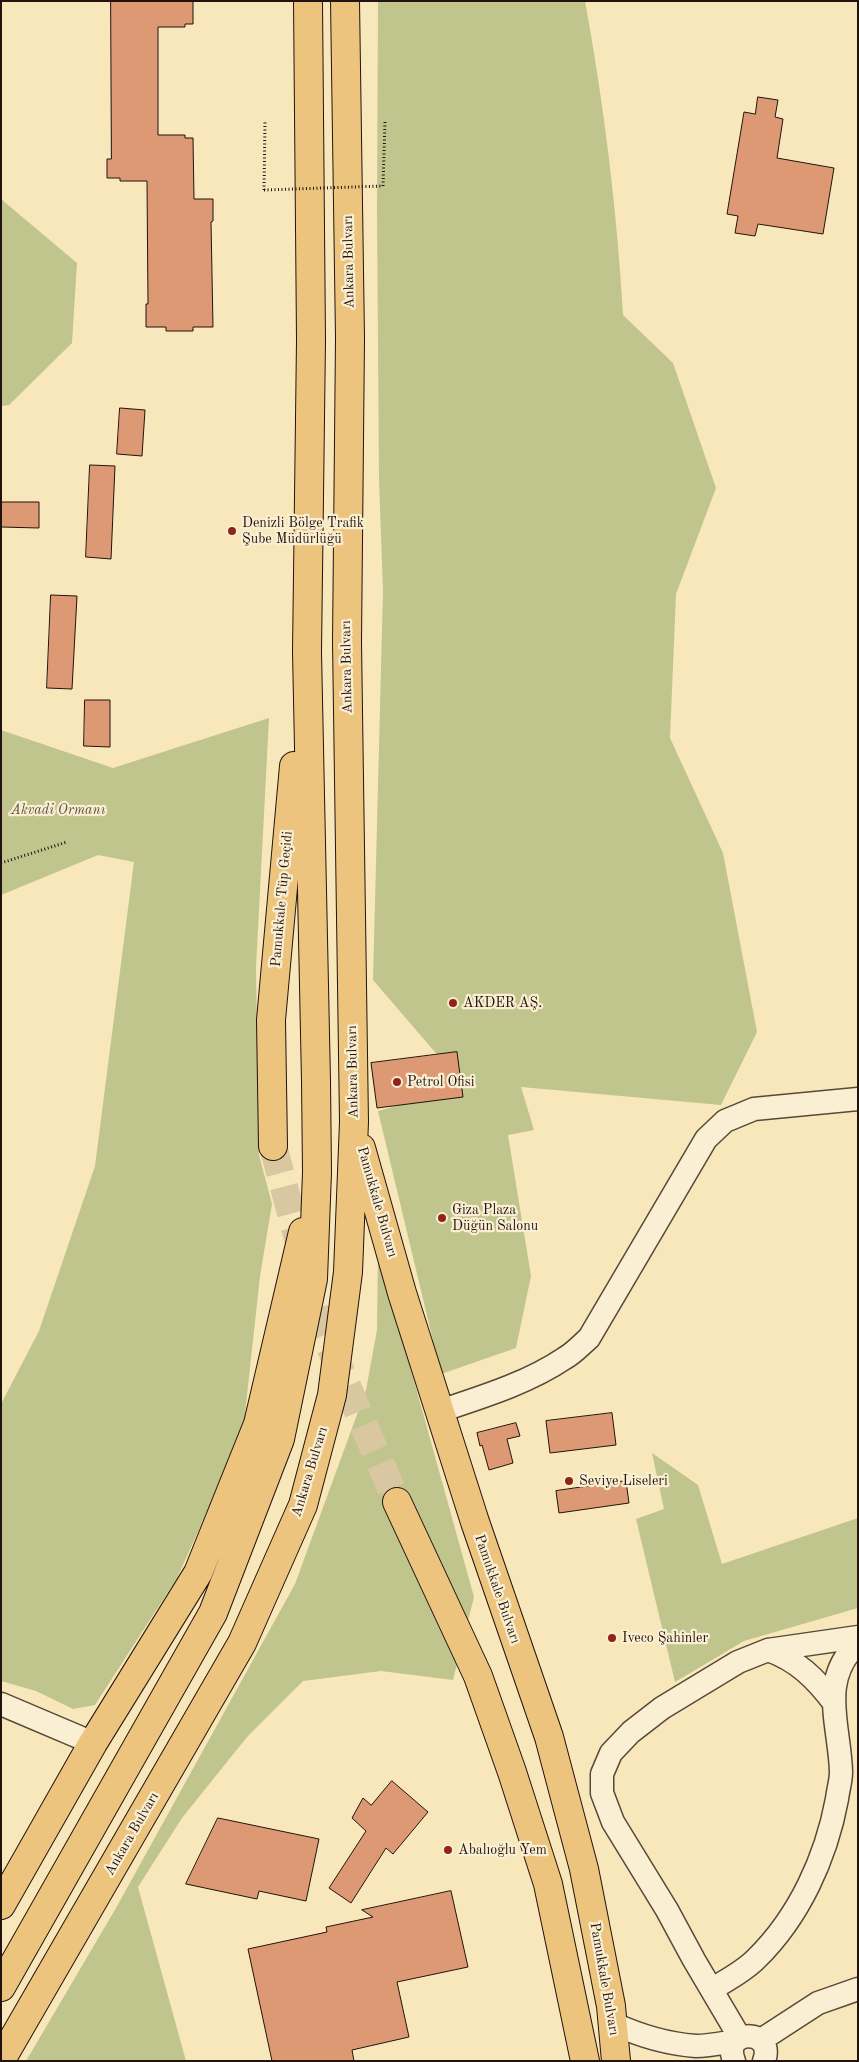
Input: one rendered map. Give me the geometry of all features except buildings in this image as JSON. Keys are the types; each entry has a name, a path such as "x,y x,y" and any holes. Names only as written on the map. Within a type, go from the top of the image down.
{"main road":[{"path":"1,1986 212,1613 277,1448 313,1279 317,1172 307,652 311,340 308,1"},
{"name":"Ankara Bulvarı","path":"1,2060 242,1643 303,1505 332,1395 348,1272 354,1122 347,642 350,338 345,1"},
{"name":"Pamukkale Tüp Geçidi","path":"273,1146 271,1020 307,652"},
{"name":"Pamukkale Bulvarı","path":"354,1122 402,1293 478,1532 549,1738 584,1870 611,2006 616,2061"},
{"path":"1,1905 93,1743 198,1573 258,1424 317,1172"},
{"path":"397,1502 478,1676 512,1772 548,1884 585,2061"}],"street":[{"path":"440,1411 494,1392 536,1374 566,1358 589,1338 706,1140 725,1121 754,1109 858,1099"},
{"path":"753,2051 712,1989 667,1910 613,1822 602,1793 602,1774 611,1753 631,1732 662,1708 738,1662 768,1650 858,1637"},
{"path":"712,1989 735,1976 756,1960 797,1906 818,1867 827,1840 841,1773 834,1703 835,1679 844,1659 858,1643"},
{"path":"768,1650 794,1662 806,1671 834,1703"},
{"path":"1,1704 93,1743"},
{"path":"612,2023 632,2032 696,2046 753,2051 818,2003 858,1989"}],"path":[{"path":"264,121 264,190 382,186 385,120"},
{"path":"1,863 67,842"}],"green space":[{"path":"378,1 585,1 609,158 623,315 673,363 716,488 676,594 670,738 723,853 757,1032 721,1105 521,1087 534,1130 508,1135 531,1276 516,1348 441,1374 378,1111 465,1087 373,980 383,591 379,479"},
{"path":"1,199 77,263 72,343 9,405 1,406"},
{"name":"Akvadi Ormanı","path":"269,718 256,967 259,1155 272,1204 260,1276 243,1432 177,1578 95,1705 73,1709 36,1691 1,1681 1,1404 39,1331 95,1166 134,862 98,855 1,895 1,730 113,768"},
{"path":"378,1251 474,1597 453,1680 381,1671 303,1681 247,1737 182,1818 138,1887 186,2061 26,2061 116,1908 295,1584 366,1390 377,1330"},
{"path":"652,1453 698,1485 722,1564 858,1518 858,1608 744,1641 675,1682 636,1519 664,1509"}],"tunnel":[{"path":"273,1146 322,1328 397,1502"}],"place":[{"name":"Denizli Bölge Trafik Şube Müdürlüğü","path":"232,531"},
{"name":"AKDER AŞ.","path":"453,1003"},
{"name":"Petrol Ofisi","path":"397,1082"},
{"name":"Giza Plaza Düğün Salonu","path":"442,1218"},
{"name":"Seviye Liseleri","path":"569,1481"},
{"name":"Iveco Şahinler","path":"612,1638"},
{"name":"Abalıoğlu Yem","path":"448,1850"}]}
